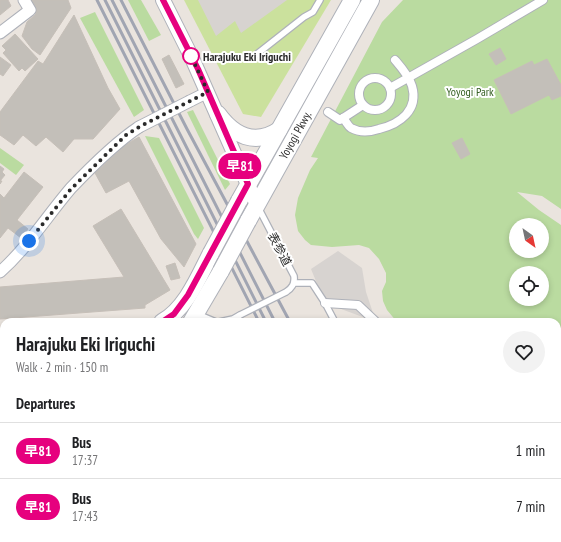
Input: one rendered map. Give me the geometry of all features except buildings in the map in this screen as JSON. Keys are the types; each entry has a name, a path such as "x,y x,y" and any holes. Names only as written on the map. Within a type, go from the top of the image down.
{"main road":[{"name":"Yoyogi Pkwy.","path":"168,318 174,314 188,295 248,184 280,130 352,0"},
{"name":"Yoyogi Pkwy.","path":"196,318 220,271 371,0"},
{"path":"218,114 229,128 246,137 265,137 280,130"}],"street":[{"path":"0,33 30,10 24,0"},
{"path":"163,0 208,92 257,205"},
{"path":"390,88 543,0"},
{"path":"343,118 350,128 360,132 396,124 404,117 411,108 413,97 412,86 395,60"},
{"path":"369,78 379,78 384,80 390,88 390,99 383,108 372,110 363,105 358,95 361,85 369,78"},
{"path":"0,272 21,251 71,189 126,135 190,100 208,92"},
{"path":"328,112 340,120 363,105"},
{"path":"188,295 196,318"},
{"path":"325,303 358,305 372,318"}],"lane":[{"path":"256,54 304,17 313,12 320,0"},
{"name":"表参道","path":"257,205 293,274 294,283"},
{"path":"235,318 286,292 294,283 312,283 333,318"}],"green space":[{"path":"128,0 141,0 161,35 149,41"},
{"path":"184,0 331,0 261,117 243,114"},
{"name":"Yoyogi Park","path":"403,0 561,0 561,209 542,196 517,192 539,210 561,225 561,318 394,318 387,310 383,301 382,291 386,282 386,273 379,259 369,248 359,245 332,247 311,245 298,231 295,215 298,198 310,170 318,158 311,157 382,22"},
{"path":"95,12 144,110 134,117 80,18"},
{"path":"193,110 230,184 225,190 187,112"},
{"path":"145,136 159,138 204,228 198,239 194,234"},
{"path":"0,148 24,165 16,175 0,163"}],"shaded area":[{"path":"198,0 287,0 241,33 235,21 216,36"},
{"path":"338,251 362,268 366,292 375,318 365,318 325,303 311,269"}],"railway":[{"path":"97,0 257,318"},
{"path":"105,0 264,318"},
{"path":"112,0 273,318"},
{"path":"121,0 187,129 288,318"}],"bus line":[{"name":"早81","path":"163,0 198,69 248,184 188,295 182,305 169,318"}],"place":[{"name":"Harajuku Eki Iriguchi","path":"191,56"}],"route":[{"path":"29,241 71,189 126,135 190,100 208,92 191,56"}]}
